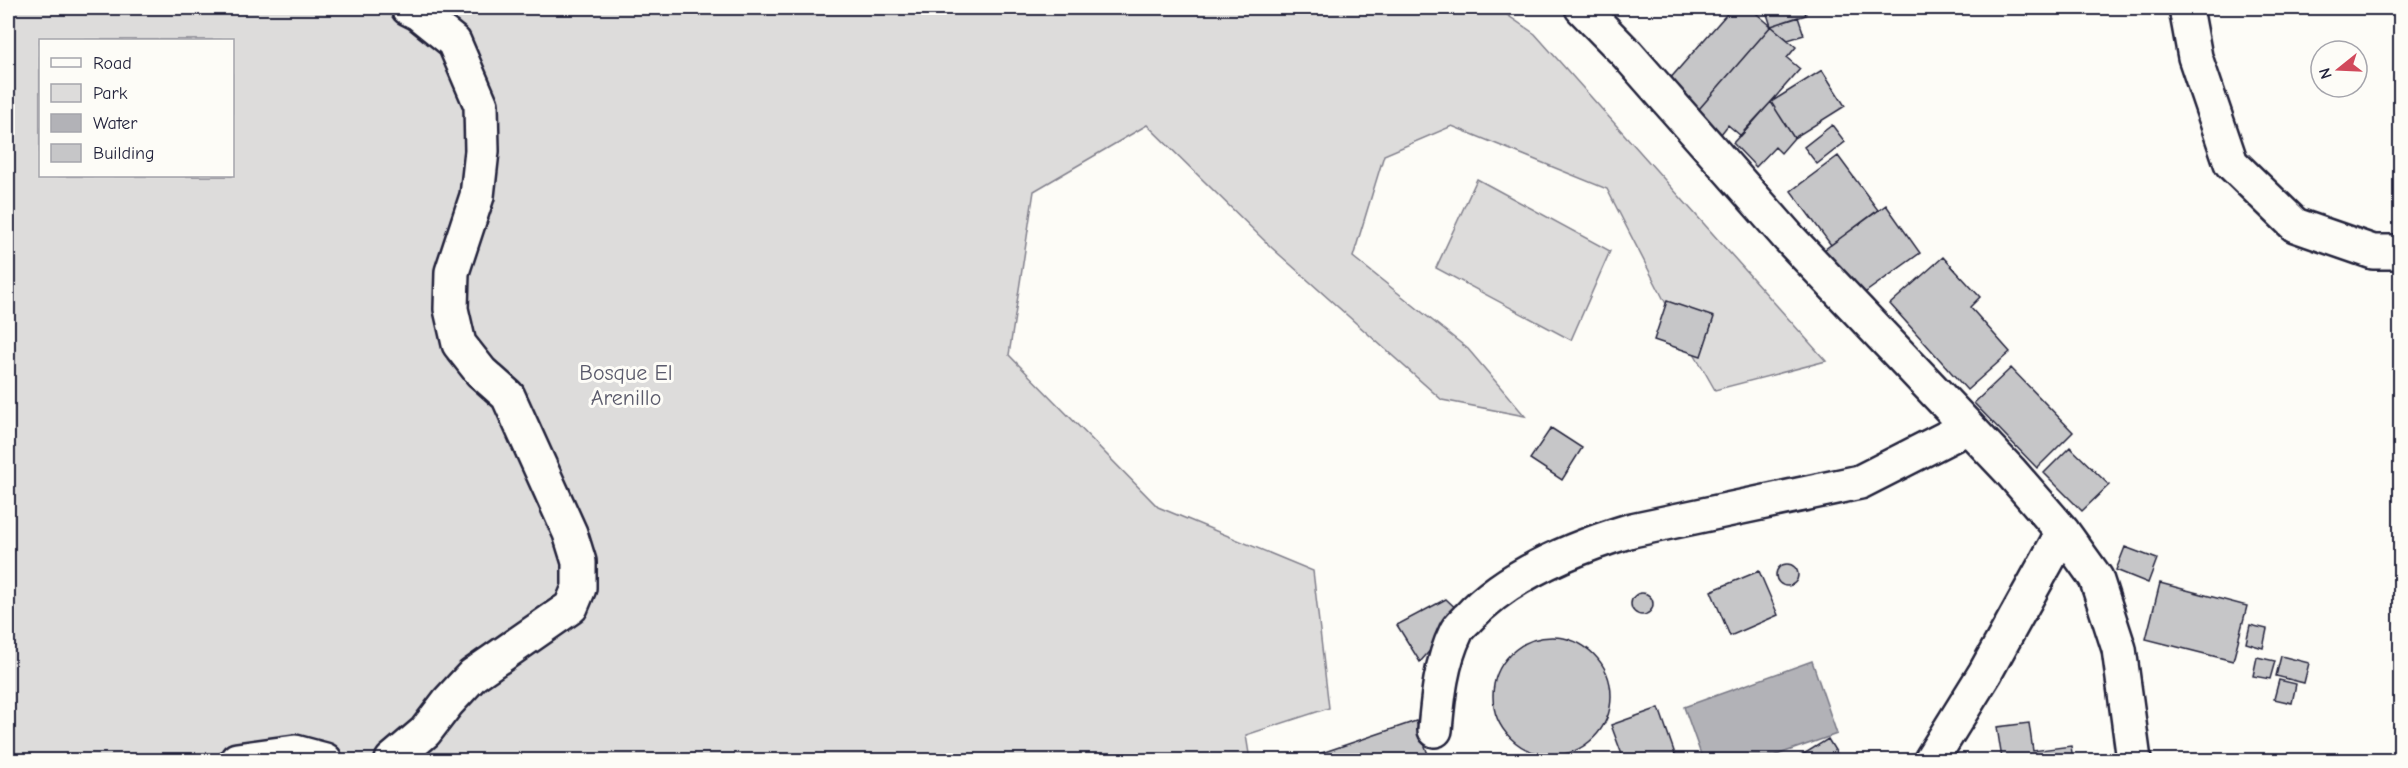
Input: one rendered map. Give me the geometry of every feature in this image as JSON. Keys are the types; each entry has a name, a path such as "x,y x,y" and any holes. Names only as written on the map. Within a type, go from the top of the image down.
{"street":[{"path":"392,760 425,732 473,675 571,607 579,588 579,562 570,533 508,396 481,372 459,344 451,309 452,272 477,196 483,152 481,105 454,42 418,13 408,8"},
{"path":"1582,8 1627,54 1789,238 2010,471 2063,532 2096,578 2119,650 2134,760"},
{"path":"2186,8 2195,57 2231,163 2295,225 2373,252 2400,252"},
{"path":"1435,730 1440,678 1456,630 1480,605 1509,583 1598,540 1632,530 1860,482 1968,427"},
{"path":"1930,760 1985,673 2063,532"},
{"path":"237,760 296,752 325,760"}],"green space":[{"name":"Bosque El Arenillo","path":"8,8 1497,8 1535,34 1826,361 1715,390 1664,300 1607,189 1452,126 1384,155 1353,257 1468,349 1525,416 1442,400 1272,248 1147,125 1034,191 1009,355 1158,507 1313,571 1329,708 1246,735 1250,760 8,760"},
{"path":"1477,179 1610,251 1571,340 1436,268"}],"water":[{"path":"1812,661 1837,734 1762,760 1703,760 1684,707"}],"building":[{"path":"1732,8 1750,8 1771,26 1693,116 1661,89"},
{"path":"1765,8 1804,8 1806,15 1771,26"},
{"path":"1798,17 1804,35 1788,40 1771,26"},
{"path":"1771,26 1796,47 1787,58 1800,69 1741,136 1728,125 1718,138 1693,116"},
{"path":"1822,70 1845,106 1794,138 1771,102"},
{"path":"1771,102 1794,138 1781,153 1775,147 1756,167 1733,143"},
{"path":"1832,125 1845,142 1817,164 1804,147"},
{"path":"1838,156 1878,210 1831,245 1791,191"},
{"path":"1886,205 1920,253 1852,302 1817,255"},
{"path":"1943,257 1980,297 1970,307 2010,352 1967,390 1890,304"},
{"path":"1667,301 1714,317 1701,356 1654,340"},
{"path":"2011,368 2073,432 2037,468 1974,403"},
{"path":"1551,428 1582,448 1562,480 1530,459"},
{"path":"2070,447 2109,485 2082,511 2044,473"},
{"path":"2125,547 2157,559 2148,583 2116,570"},
{"path":"1787,564 1795,567 1798,575 1795,583 1787,586 1779,583 1776,575 1779,567"},
{"path":"1759,571 1778,615 1730,636 1711,591"},
{"path":"2160,583 2247,606 2233,661 2146,639"},
{"path":"1642,593 1650,596 1653,604 1650,612 1642,615 1634,612 1631,604 1634,596"},
{"path":"1446,599 1462,614 1420,662 1397,625"},
{"path":"2250,625 2267,629 2263,648 2246,643"},
{"path":"1552,637 1575,641 1594,654 1607,673 1611,696 1607,719 1594,738 1575,751 1552,755 1529,751 1510,738 1497,719 1493,696 1497,673 1510,654 1529,641"},
{"path":"2281,656 2309,663 2304,683 2276,676"},
{"path":"2257,657 2275,661 2270,679 2253,676"},
{"path":"2279,680 2296,684 2292,703 2274,699"},
{"path":"1659,708 1677,760 1624,760 1611,725"},
{"path":"1416,721 1430,760 1301,760"},
{"path":"2029,723 2033,751 2071,746 2073,760 1991,760 2002,759 1997,727"},
{"path":"1828,739 1841,760 1794,760"},
{"path":"2226,756 2226,760 2160,760 2160,759"}]}
